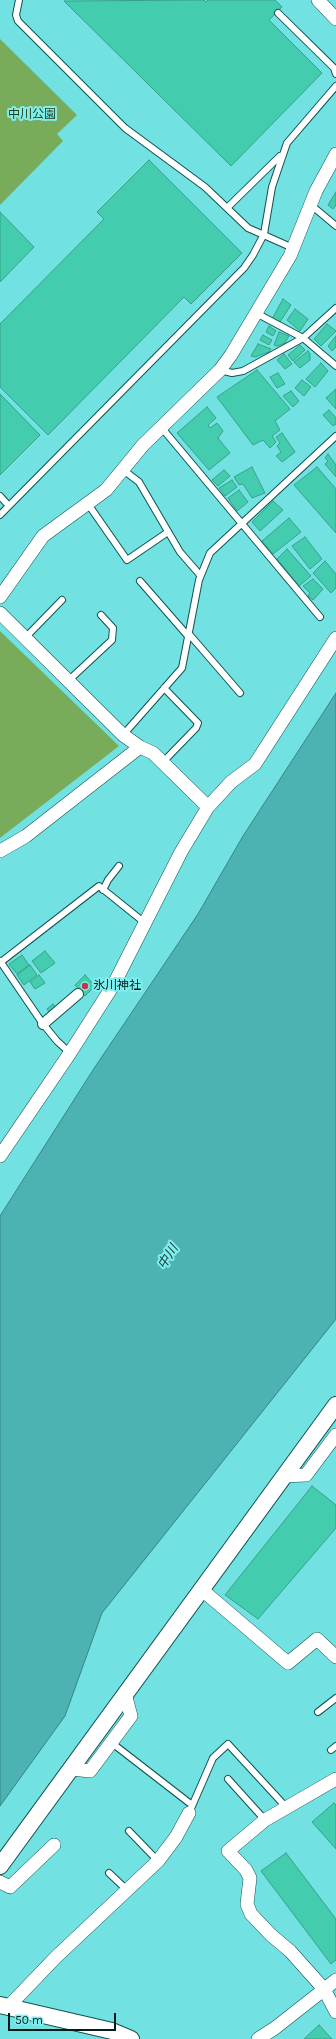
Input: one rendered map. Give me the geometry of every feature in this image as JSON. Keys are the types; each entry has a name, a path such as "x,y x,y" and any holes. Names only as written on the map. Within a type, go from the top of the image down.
{"street":[{"path":"318,0 336,19"},
{"path":"0,597 43,536 106,490 122,469 161,427 220,370 231,355 292,248 316,191 336,154"},
{"path":"0,613 122,735 140,747 153,753 208,807"},
{"path":"0,1156 70,1053 114,984 182,852 208,807 231,782 255,764 336,638"},
{"path":"0,851 26,836 140,747"},
{"path":"43,1024 78,994"},
{"path":"0,1866 336,1405"},
{"path":"283,1476 306,1475 336,1437"},
{"path":"201,1589 288,1663 317,1639 336,1657"},
{"path":"72,1769 90,1771 112,1743 131,1716 126,1694"},
{"path":"336,1779 265,1820 228,1851 246,1870 250,1878 247,1904 251,1914 270,1935 290,1951 324,1989 336,2012"},
{"path":"4,2006 158,1861 176,1837 190,1809"},
{"path":"0,1882 10,1887 54,1845"},
{"path":"258,2039 275,2028 336,1980"},
{"path":"4,2006 112,2031 132,2039"}],"lane":[{"path":"19,0 16,14 18,21 125,128 206,188 248,228 292,248"},
{"path":"278,13 334,68 336,74"},
{"path":"0,515 244,268 264,234 272,187 287,143 336,86"},
{"path":"227,208 282,155"},
{"path":"311,205 336,226"},
{"path":"220,370 232,373 243,371 304,338 336,308"},
{"path":"255,313 304,338 336,366"},
{"path":"161,427 240,524 320,617"},
{"path":"122,735 182,668 200,575 210,553 336,436"},
{"path":"122,469 139,482 180,552 200,575"},
{"path":"0,496 9,506"},
{"path":"88,504 127,560 168,532"},
{"path":"140,581 240,693"},
{"path":"25,638 62,600"},
{"path":"68,681 112,640 112,628 101,615"},
{"path":"163,762 196,728 198,723 164,688"},
{"path":"103,890 118,866"},
{"path":"70,1053 43,1024 0,962 99,886 146,924"},
{"path":"318,1712 336,1698"},
{"path":"112,1743 190,1809 213,1758 228,1744 286,1807"},
{"path":"228,1779 265,1820"},
{"path":"129,1831 158,1861"},
{"path":"109,1873 127,1890"}],"green space":[{"name":"中川公園","path":"0,39 77,115 57,134 63,141 0,205"},
{"path":"0,631 119,746 0,838"}],"water":[{"name":"中川","path":"336,693 336,1319 102,1613 65,1716 0,1806 0,1216 93,1070 198,914 243,836"}],"building":[{"path":"204,0 206,2 208,0 275,0 282,7 269,20 322,73 231,166 64,1"},
{"path":"149,160 242,253 191,304 184,297 48,435 0,387 0,324 104,219 97,212"},
{"path":"336,192 336,205 333,209 328,205"},
{"path":"0,212 34,247 0,282"},
{"path":"283,299 291,305 280,322 272,319"},
{"path":"295,309 308,319 300,331 287,320"},
{"path":"327,324 336,331 321,346 314,339"},
{"path":"269,326 276,331 273,336 266,332"},
{"path":"279,332 289,336 285,343 277,346 274,345"},
{"path":"263,335 272,340 269,345 260,340"},
{"path":"336,336 336,347 332,351 328,346"},
{"path":"258,344 271,349 269,352 255,357 251,356"},
{"path":"300,345 305,350 293,361 288,355"},
{"path":"308,351 310,354 310,360 300,368 294,362"},
{"path":"284,354 292,364 285,369 277,360"},
{"path":"321,363 328,371 315,387 306,379"},
{"path":"257,370 290,409 275,421 280,430 272,436 276,442 270,448 263,440 253,445 217,397"},
{"path":"278,373 285,384 277,388 270,377"},
{"path":"302,380 311,387 304,396 295,388"},
{"path":"336,389 336,409 326,398"},
{"path":"291,391 299,401 293,407 283,396"},
{"path":"0,394 40,435 0,475"},
{"path":"207,407 216,418 208,425 210,428 217,423 223,431 218,438 230,453 209,470 177,433"},
{"path":"329,410 336,418 336,424 333,426 323,415"},
{"path":"282,433 295,452 282,462 276,456 281,452 277,446 280,443 276,437"},
{"path":"328,454 336,465 336,477 325,464 328,461 325,458"},
{"path":"252,467 265,493 252,498 243,484 239,485 234,477"},
{"path":"317,467 336,489 336,533 294,485"},
{"path":"224,470 230,476 218,486 212,480"},
{"path":"232,480 237,487 225,496 219,488"},
{"path":"239,490 248,502 237,511 228,498"},
{"path":"273,501 283,510 260,531 252,522"},
{"path":"289,518 301,532 273,554 262,541"},
{"path":"305,537 322,559 310,569 292,546"},
{"path":"287,549 311,576 299,586 277,559"},
{"path":"325,561 336,574 336,588 331,593 313,573"},
{"path":"313,579 323,589 313,600 308,596 310,593 303,586"},
{"path":"45,951 55,963 41,973 32,961"},
{"path":"22,955 29,965 17,974 9,964"},
{"path":"30,965 37,975 24,985 17,975"},
{"path":"39,975 45,983 35,989 30,982"},
{"path":"85,975 95,986 85,996 75,985"},
{"path":"53,1004 56,1008 50,1013 47,1009"},
{"path":"312,1486 336,1505 336,1528 258,1619 225,1595"},
{"path":"334,1803 336,1805 336,1849 312,1822"},
{"path":"286,1853 336,1919 336,1960 331,1964 261,1871"},
{"path":"319,2025 332,2039 304,2039"}],"place":[{"name":"氷川神社","path":"85,986"}]}
